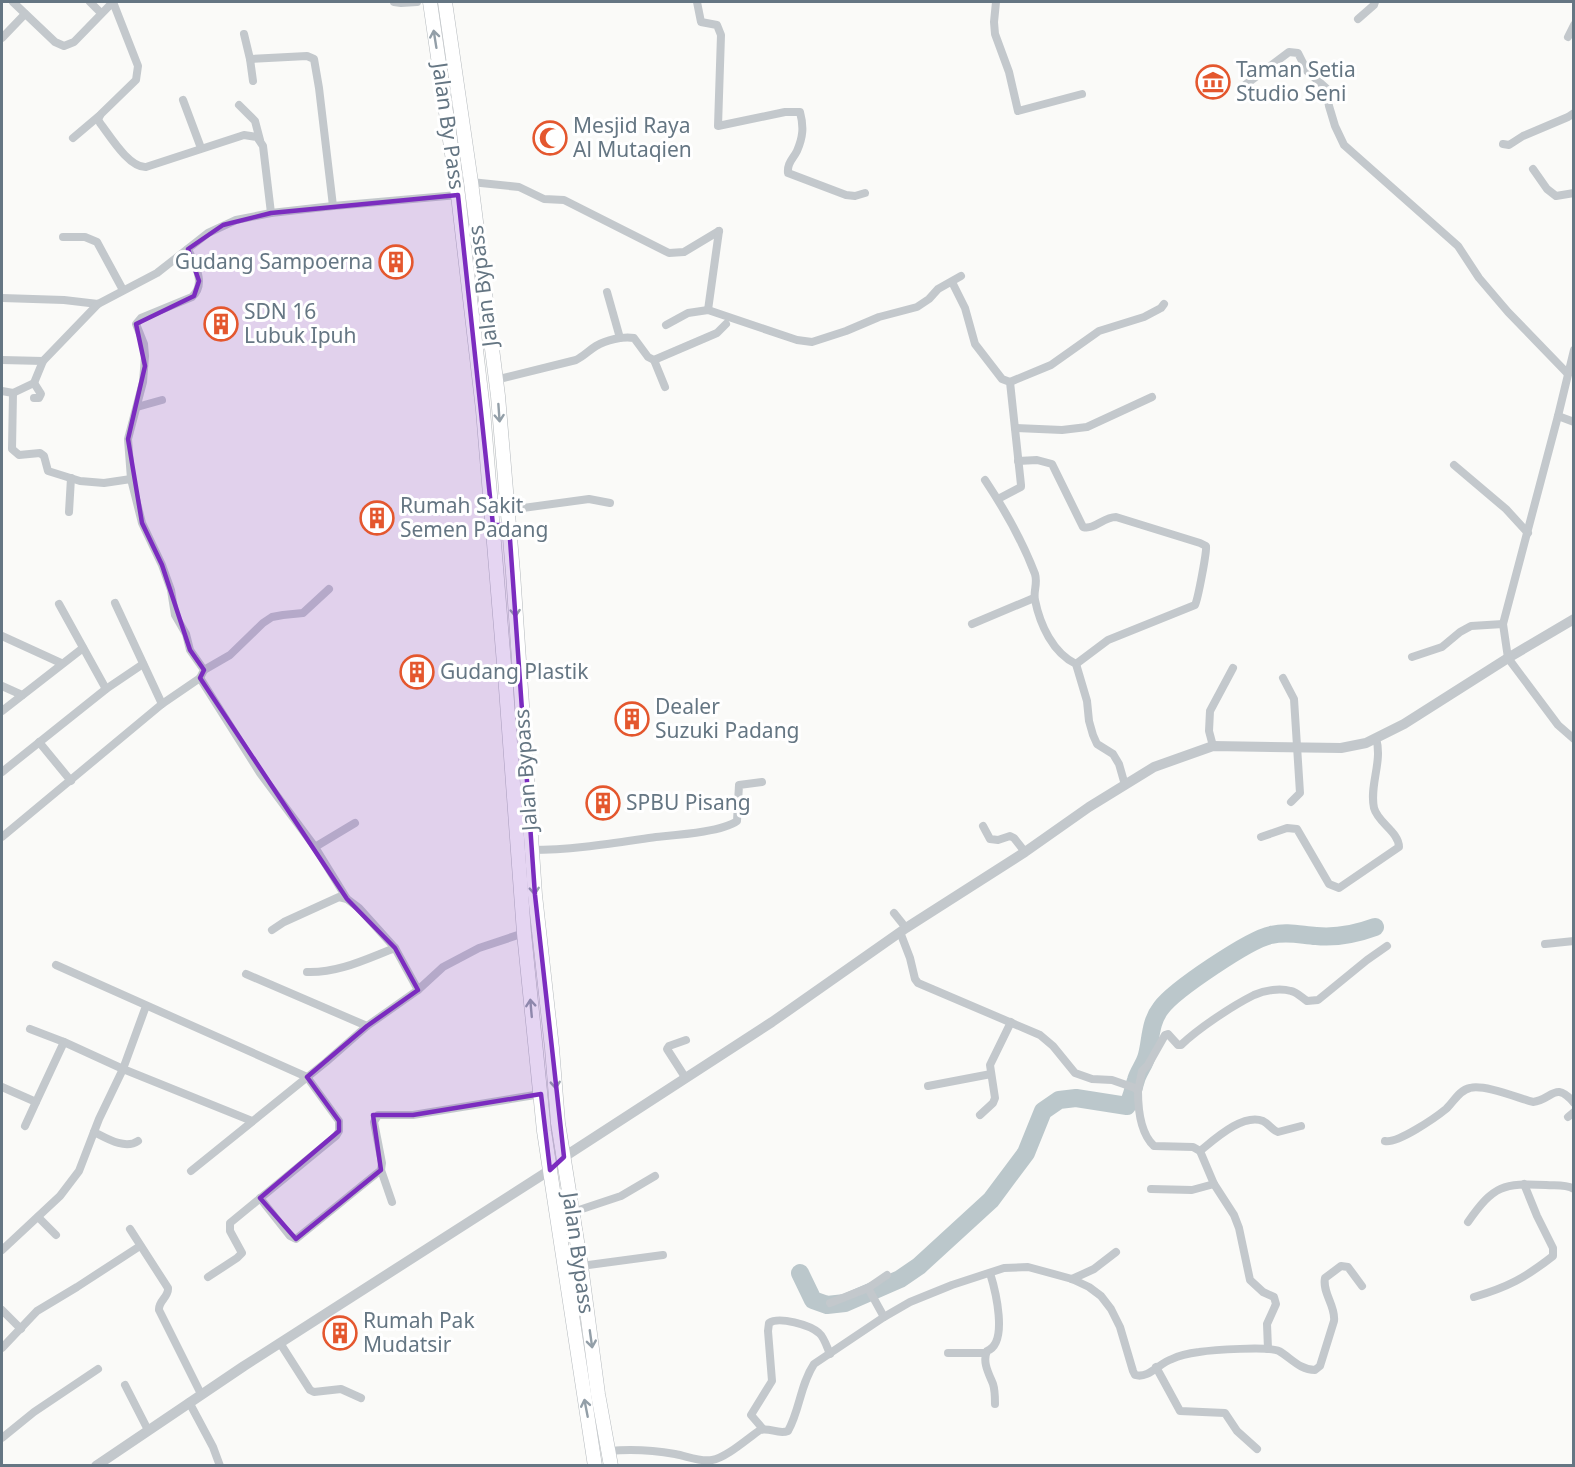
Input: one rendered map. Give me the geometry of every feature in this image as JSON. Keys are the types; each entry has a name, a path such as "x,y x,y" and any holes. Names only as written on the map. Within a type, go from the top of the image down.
{"highway":[{"name":"Jalan By Pass","path":"430,2 458,195 483,410 524,933"},
{"name":"Jalan Bypass","path":"445,2 471,182 495,380 508,510 531,850 558,1123 581,1266 598,1394 611,1466"},
{"path":"493,525 509,525"},
{"name":"Jalan Bypass","path":"524,933 549,1170 558,1215 595,1466"}],"street":[{"path":"13,2 55,42 64,46 74,42 113,2 139,74 136,80 99,116 73,138"},
{"path":"90,2 101,13"},
{"path":"394,2 417,2"},
{"path":"697,2 701,22 717,25 721,35 718,126 785,112 800,112 804,129 797,150 789,162 788,173 846,195 855,196 865,193"},
{"path":"996,2 995,34 1009,72 1018,111 1082,94"},
{"path":"1358,18 1375,2"},
{"path":"2,38 25,14"},
{"path":"1568,37 1574,25"},
{"path":"244,34 253,81"},
{"path":"1245,85 1289,52 1298,53 1307,71 1326,88 1335,126 1344,145 1458,246 1479,278 1508,312 1568,374"},
{"path":"250,59 307,56 314,59 333,206"},
{"path":"183,100 201,148"},
{"path":"239,105 255,121 263,147 271,213"},
{"path":"1503,144 1509,145 1574,112"},
{"path":"99,116 100,123 129,160 139,167 146,167 244,135 257,137 260,140"},
{"path":"1533,169 1552,194 1556,196 1574,193"},
{"path":"471,182 519,187 540,198 564,200 669,253 684,252 718,231 708,310"},
{"path":"2,391 13,393 34,383 43,361 98,304 157,273 207,233 224,225 236,220 271,213 458,195"},
{"path":"63,237 85,237 97,242 123,290"},
{"path":"188,249 199,281 198,290 192,297 141,318 136,324 144,344 145,356 143,382 129,439 131,479 142,523 162,565 171,590 175,615 186,634 190,650 260,773 315,847 347,899 359,908 395,948 417,990"},
{"path":"666,326 688,313 708,310 806,342 846,331 879,317 917,307 938,290 961,276"},
{"path":"952,282 964,308 975,344 1002,379 1010,382 1051,365 1099,331 1144,317 1164,304"},
{"path":"607,292 620,338"},
{"path":"2,298 64,300 98,304"},
{"path":"654,360 717,333 726,324"},
{"path":"495,380 576,360 599,344 620,338 634,338 648,357 654,360 665,387"},
{"path":"1574,350 1503,624 1508,658 1558,725 1574,739"},
{"path":"2,360 43,361"},
{"path":"998,499 1021,487 1010,382"},
{"path":"34,383 41,394 39,398 34,398"},
{"path":"13,393 12,449 19,455 40,453 44,456 48,471 94,484 131,479"},
{"path":"1015,428 1062,430 1087,427 1152,397"},
{"path":"137,407 162,400"},
{"path":"1558,417 1574,422"},
{"path":"1018,461 1037,460 1052,464 1083,527 1089,528 1108,517 1116,517 1200,543 1207,549 1202,566 1199,599 1195,605 1108,640 1076,664"},
{"path":"1454,465 1506,509 1528,533"},
{"path":"69,512 71,478"},
{"path":"985,480 1017,532 1035,575 1038,583 1034,598 1044,630 1065,658 1076,664 1087,702 1093,735 1097,744 1113,754 1119,764 1125,785"},
{"path":"508,510 589,499 610,503"},
{"path":"2,837 162,704 230,655 263,623 283,615 303,613 329,589"},
{"path":"972,624 1034,598"},
{"path":"115,603 162,704"},
{"path":"59,604 106,689"},
{"path":"96,1466 201,1394 549,1170 564,1157 772,1022 903,930 1025,852 1089,807 1155,767 1213,746 1341,748 1376,738 1404,724 1574,619"},
{"path":"1412,657 1442,647 1471,626 1503,624"},
{"path":"2,636 61,663"},
{"path":"2,711 83,648"},
{"path":"2,772 106,689 143,664"},
{"path":"1213,746 1209,731 1210,711 1233,668"},
{"path":"1283,678 1294,699 1298,747 1300,793 1291,802"},
{"path":"2,686 22,695"},
{"path":"1261,837 1287,828 1297,829 1329,884 1339,888 1399,847 1396,839 1374,810 1373,793 1379,758 1376,738"},
{"path":"39,742 71,781"},
{"path":"531,850 561,850 678,835 729,825 737,820 739,785 762,782"},
{"path":"315,847 355,823"},
{"path":"983,826 990,839 998,840 1010,836 1025,852"},
{"path":"272,930 284,922 339,897 347,899"},
{"path":"894,913 903,930 918,983 1040,1035 1053,1046 1075,1072 1086,1077 1112,1080 1135,1088"},
{"path":"190,1171 443,967 461,956 524,933"},
{"path":"1545,944 1574,941"},
{"path":"1268,1349 1267,1324 1276,1304 1274,1297 1263,1292 1250,1280 1234,1215 1214,1184 1200,1151 1193,1147 1154,1146 1150,1142 1141,1120 1135,1088 1142,1071 1148,1065 1165,1035 1168,1034 1178,1045 1181,1045 1194,1032 1255,994 1271,990 1293,991 1306,1001 1318,999 1387,946"},
{"path":"307,972 339,970 395,948"},
{"path":"56,965 307,1077 339,1120 339,1131 336,1136 230,1223 230,1231 241,1249 241,1256 208,1277"},
{"path":"246,974 367,1026"},
{"path":"2,1250 60,1196 79,1171 123,1069 146,1006"},
{"path":"980,1115 993,1103 995,1098 990,1065 1011,1022"},
{"path":"30,1029 252,1121"},
{"path":"685,1077 667,1053 667,1049 669,1046 686,1040"},
{"path":"25,1126 64,1042"},
{"path":"928,1086 991,1074"},
{"path":"2,1087 36,1102"},
{"path":"1385,1141 1394,1141 1446,1109 1470,1088 1485,1089 1533,1102 1539,1101 1554,1091 1560,1091 1574,1103"},
{"path":"392,1202 381,1170 382,1163 374,1122 378,1115 413,1115 541,1094"},
{"path":"1200,1151 1232,1126 1242,1123 1263,1121 1278,1132 1301,1126"},
{"path":"94,1132 111,1141 126,1145 138,1141"},
{"path":"260,1198 290,1236 296,1239 381,1170"},
{"path":"573,1212 621,1196 655,1176"},
{"path":"1151,1189 1192,1190 1214,1184"},
{"path":"1468,1221 1489,1195 1500,1188 1524,1184 1564,1186 1574,1189"},
{"path":"1474,1297 1505,1288 1525,1277 1553,1256 1553,1248 1524,1184"},
{"path":"38,1217 56,1235"},
{"path":"130,1229 168,1288 168,1294 159,1305 159,1310 201,1394"},
{"path":"2,1348 37,1311 140,1246"},
{"path":"1072,1279 1094,1269 1116,1252"},
{"path":"581,1266 663,1255"},
{"path":"830,1354 821,1335 816,1331 786,1321 777,1320 769,1323 772,1382 751,1415 752,1418 763,1429 781,1434 788,1431 808,1373 814,1364 830,1354 884,1317 910,1302 1004,1268 1028,1267 1072,1279 1101,1296 1120,1327 1135,1375 1146,1375 1172,1359 1199,1352 1268,1349 1277,1350 1301,1366 1315,1370 1320,1366 1335,1313 1323,1284 1325,1278 1341,1266 1348,1267 1362,1286"},
{"path":"948,1353 985,1353 994,1345 999,1325 998,1305 990,1273"},
{"path":"830,1303 870,1292 887,1275"},
{"path":"870,1292 884,1317"},
{"path":"2,1310 21,1329"},
{"path":"280,1343 310,1390 314,1392 341,1389 361,1398"},
{"path":"985,1353 987,1371 993,1384 995,1404"},
{"path":"1156,1367 1180,1411 1225,1413 1237,1431 1257,1449"},
{"path":"2,1438 98,1369"},
{"path":"125,1385 148,1430"},
{"path":"189,1402 213,1447 220,1466"},
{"path":"609,1451 639,1449 678,1454 714,1463 763,1429"}],"highlighted area":[{"path":"458,195 493,525 509,525 535,895 564,1157 550,1170 541,1094 413,1115 373,1115 381,1170 296,1239 260,1198 339,1131 339,1121 307,1077 367,1026 418,990 395,948 347,899 200,678 204,670 190,650 162,565 142,523 128,439 145,366 136,324 194,296 199,281 188,249 223,225 271,213"}],"waterway":[{"path":"800,1273 813,1300 827,1305 845,1303 900,1279 919,1266 991,1200 1026,1153 1043,1111 1059,1100 1076,1098 1127,1106 1146,1058 1157,1013 1196,978 1230,955 1271,935 1288,933 1339,936 1375,927"}],"place":[{"name":"Taman Setia Studio Seni","path":"1213,82"},
{"name":"Mesjid Raya Al Mutaqien","path":"550,138"},
{"name":"Gudang Sampoerna","path":"396,262"},
{"name":"SDN 16 Lubuk Ipuh","path":"221,324"},
{"name":"Rumah Sakit Semen Padang","path":"377,518"},
{"name":"Gudang Plastik","path":"417,672"},
{"name":"Dealer Suzuki Padang","path":"632,719"},
{"name":"SPBU Pisang","path":"603,803"},
{"name":"Rumah Pak Mudatsir","path":"340,1333"}]}
